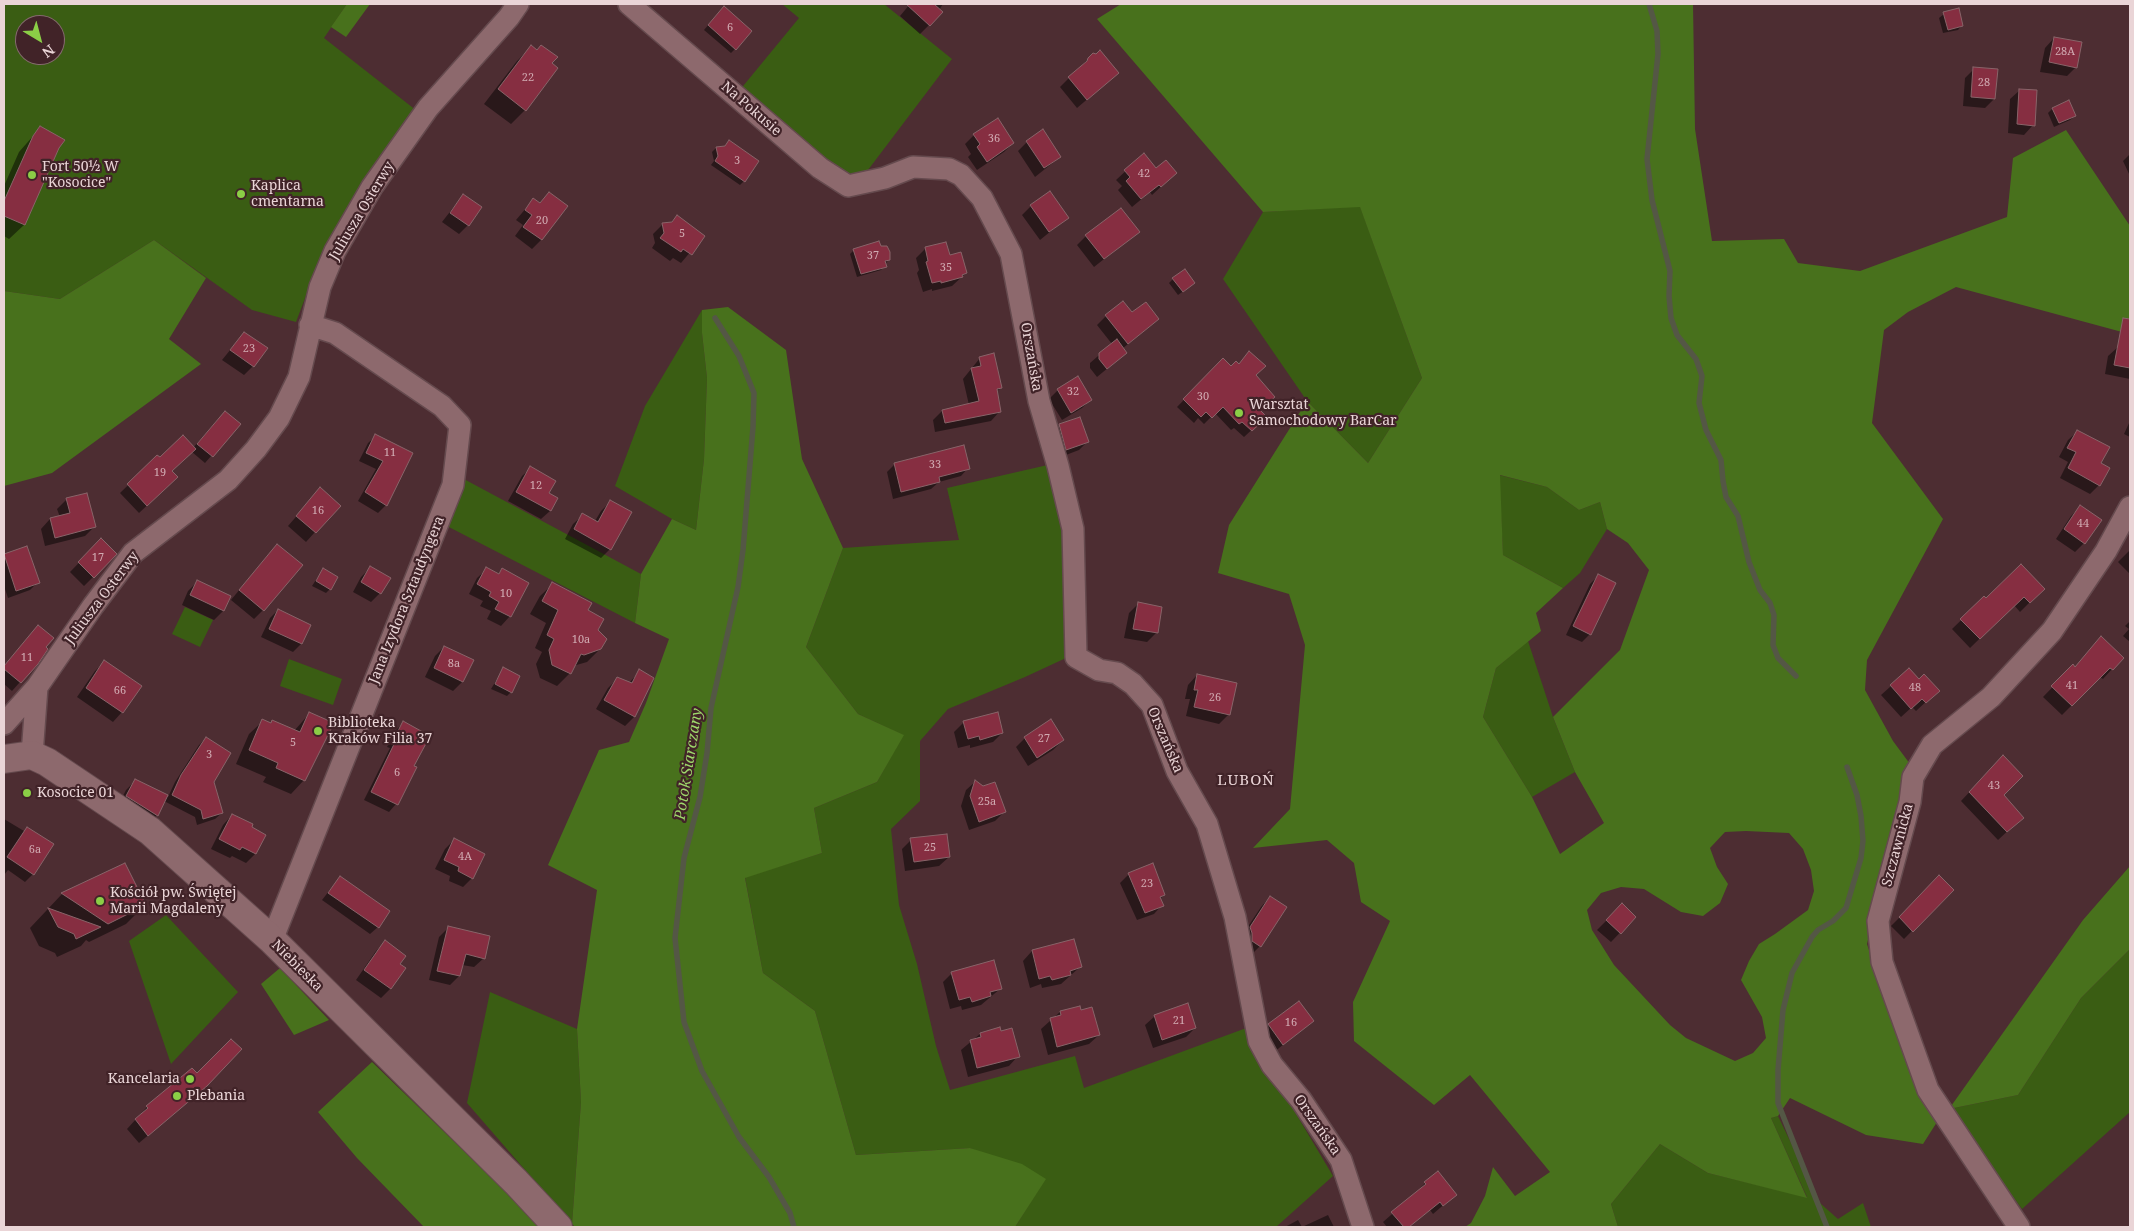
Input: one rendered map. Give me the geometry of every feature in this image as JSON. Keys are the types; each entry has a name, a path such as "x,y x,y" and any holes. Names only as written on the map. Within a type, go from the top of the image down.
{"street":[{"name":"Juliusza Osterwy","path":"4,724 37,687 93,606 133,553 228,480 256,449 279,418 299,377 320,287 335,251 372,187 428,108 509,17 518,4"},
{"name":"Na Pokusie","path":"629,4 820,168 848,186 885,178"},
{"name":"Orszańska","path":"885,178 913,167 950,169 961,175 982,198 1011,254 1039,401 1058,466 1073,529 1076,657 1099,670 1117,673 1133,684 1152,705 1177,771 1207,824 1235,917 1259,1041 1272,1065 1301,1100 1341,1160 1363,1227"},
{"name":"Jana Izydora Sztaudyngera","path":"272,940 453,484 460,425 442,406 335,333 310,325"},
{"name":"Szczawnicka","path":"2019,1227 1928,1090 1882,962 1878,921 1910,802 1913,777 1932,745 1991,697 2052,630 2106,551 2130,507"},
{"path":"4,760 32,755 37,687"},
{"name":"Niebieska","path":"32,755 89,788 150,831 272,940 516,1182 558,1227"}],"green space":[{"path":"4,4 347,4 324,38 417,111 321,256 296,322 252,310 154,240 60,299 4,291"},
{"path":"347,4 370,4 346,37 331,27"},
{"path":"782,4 884,4 952,59 868,170 857,176 845,176 739,91 799,18"},
{"path":"1121,4 1693,4 1695,129 1712,241 1784,239 1798,263 1860,271 2007,217 2013,158 2066,130 2130,226 2130,324 2122,332 1956,287 1908,312 1884,330 1872,423 1943,519 1867,660 1865,690 1893,741 1910,764 1867,944 1900,1045 1937,1122 1923,1144 1866,1135 1790,1098 1778,1116 1771,1118 1807,1198 1708,1173 1660,1144 1611,1204 1618,1227 1465,1227 1471,1223 1485,1196 1493,1167 1515,1196 1550,1172 1470,1075 1434,1105 1354,1041 1353,1002 1390,921 1361,902 1354,863 1327,840 1253,848 1290,809 1305,645 1289,594 1218,573 1229,525 1307,401 1368,463 1422,378 1360,207 1263,212 1097,19","holes":["1500,475 1547,487 1579,510 1600,502 1607,529 1628,543 1649,570 1620,650 1553,717 1575,772 1604,823 1560,854 1532,797 1483,717 1496,668 1541,631 1536,613 1563,588 1503,555","1725,832 1789,833 1803,849 1811,870 1814,891 1808,910 1759,944 1749,961 1741,980 1762,1017 1766,1038 1753,1053 1735,1061 1686,1038 1670,1025 1614,965 1592,930 1587,910 1601,893 1621,887 1644,889 1681,912 1703,916 1720,903 1728,884 1717,867 1710,848"]},
{"path":"1360,206 1422,378 1368,463 1307,401 1223,279 1263,212"},
{"path":"154,240 206,278 169,339 201,364 52,473 4,486 4,291 60,299"},
{"path":"728,307 786,350 802,459 843,548 806,647 858,714 904,735 877,782 814,808 822,853 745,878 763,973 815,1011 856,1155 970,1148 1022,1164 1046,1179 1015,1227 575,1227 572,1224 581,1102 577,1029 597,890 548,865 599,750 629,742 646,703 669,639 635,623 641,574 672,519 696,530 704,459 707,378 702,333 702,310"},
{"path":"702,310 702,333 707,378 704,459 696,530 672,519 615,486 645,406"},
{"path":"1052,464 1064,539 1066,658 948,709 920,741 920,801 891,829 899,905 917,964 936,1046 950,1090 1075,1056 1084,1088 1249,1027 1270,1070 1333,1176 1276,1227 1015,1227 1045,1179 970,1148 856,1155 815,1011 763,973 745,877 822,853 814,808 877,782 903,735 858,714 806,647 843,548 959,540 947,488"},
{"path":"1499,475 1547,487 1579,510 1600,502 1607,529 1580,573 1563,588 1503,555"},
{"path":"462,478 641,574 635,623 443,524"},
{"path":"185,607 213,620 200,647 172,634"},
{"path":"1528,641 1553,717 1575,772 1532,797 1483,717 1496,668"},
{"path":"289,659 342,679 333,705 280,686"},
{"path":"2130,866 2130,949 2081,998 2018,1095 1949,1109 2083,920"},
{"path":"166,915 238,992 171,1064 129,941"},
{"path":"2130,949 2130,1112 2022,1209 1949,1109 2018,1095 2081,998"},
{"path":"280,968 329,1020 294,1035 261,984"},
{"path":"490,992 577,1029 581,1102 572,1224 467,1103"},
{"path":"372,1062 545,1227 424,1227 357,1158 318,1112"},
{"path":"1778,1116 1820,1203 1838,1219 1863,1203 1871,1227 1618,1227 1611,1204 1660,1144 1708,1173 1807,1197 1771,1118"}],"building":[{"path":"906,4 934,4 943,12 930,26"},
{"path":"724,6 752,31 736,50 708,25"},
{"path":"1959,8 1963,26 1948,30 1943,12"},
{"path":"2054,37 2082,42 2077,68 2049,62"},
{"path":"531,45 537,50 541,45 558,57 552,63 558,68 526,111 498,89"},
{"path":"1100,50 1119,73 1087,100 1068,77 1087,61 1093,53 1096,54"},
{"path":"1973,67 1998,69 1995,99 1971,97"},
{"path":"2019,89 2037,90 2035,126 2017,124"},
{"path":"2069,100 2076,116 2059,123 2052,108"},
{"path":"998,118 1014,143 987,162 977,147 980,144 973,134"},
{"name":"Fort 50½ W \"Kosocice\"","path":"40,126 65,140 59,148 25,225 4,216 4,201 33,136"},
{"path":"1043,129 1061,157 1044,168 1026,141"},
{"path":"729,140 759,161 745,182 715,161 718,156 716,147 725,146"},
{"path":"1144,153 1156,168 1166,160 1177,173 1161,187 1159,185 1141,199 1126,181 1130,177 1124,170"},
{"path":"1050,191 1069,218 1049,232 1030,205"},
{"path":"549,192 568,206 542,240 523,227 532,215 525,210 533,198 540,203"},
{"path":"463,194 482,207 469,226 450,213"},
{"path":"1121,208 1140,232 1104,259 1085,235"},
{"path":"677,215 705,236 692,255 683,249 681,252 660,238 664,233 662,223 672,222"},
{"path":"879,241 881,246 887,246 890,252 890,260 885,261 887,267 861,274 853,249"},
{"path":"946,242 950,255 961,252 967,273 962,275 963,277 941,283 941,281 932,283 926,262 928,261 925,247"},
{"path":"1185,269 1195,283 1183,292 1172,278"},
{"path":"1123,301 1132,312 1146,302 1159,319 1128,344 1105,315"},
{"path":"2123,318 2130,319 2130,368 2114,365"},
{"path":"244,332 268,348 254,367 230,350"},
{"path":"1117,339 1127,353 1107,369 1099,359 1099,353"},
{"path":"1249,351 1266,366 1256,375 1275,397 1260,410 1267,417 1252,431 1242,422 1239,424 1223,407 1212,418 1206,412 1201,417 1183,399 1223,358 1231,366 1236,361 1239,364"},
{"path":"994,353 1002,388 997,389 1001,412 945,423 942,410 979,401 971,368 981,366 979,357"},
{"path":"1078,376 1092,400 1071,413 1057,389"},
{"path":"225,411 241,424 213,457 197,444"},
{"path":"1080,417 1089,442 1066,450 1059,424"},
{"path":"2077,430 2110,447 2101,463 2110,468 2100,486 2068,468 2076,452 2067,448"},
{"path":"375,434 413,453 387,506 365,492 383,461 366,453"},
{"path":"183,435 196,449 172,471 178,477 147,506 127,484 157,455 160,457"},
{"path":"964,445 970,469 939,477 940,482 901,492 894,463"},
{"path":"530,466 556,481 549,493 558,498 551,511 516,492"},
{"path":"320,487 341,506 316,533 296,516"},
{"path":"87,493 96,527 55,538 50,518 70,513 66,498"},
{"path":"610,500 632,512 611,550 574,529 582,513 598,522"},
{"path":"2080,505 2102,520 2085,544 2064,529"},
{"path":"101,538 117,554 94,578 78,562"},
{"path":"277,544 303,565 264,611 239,590"},
{"path":"27,546 40,583 16,591 4,554"},
{"path":"2021,564 2045,589 2030,603 2024,597 1980,639 1960,619 1984,596 1986,598"},
{"path":"370,566 391,578 381,594 361,582"},
{"path":"486,567 499,574 502,568 529,583 511,617 495,609 499,602 489,596 491,592 477,584"},
{"path":"323,568 338,577 331,590 316,581"},
{"path":"1598,574 1616,583 1591,635 1573,626"},
{"path":"197,580 231,596 224,611 190,595"},
{"path":"552,582 592,603 588,610 604,619 598,630 607,639 601,649 584,655 581,654 571,674 552,665 549,650 554,639 547,635 558,610 542,601"},
{"path":"1138,602 1162,607 1158,633 1133,629"},
{"path":"278,609 311,625 302,644 269,629"},
{"path":"38,625 54,638 46,647 48,649 38,664 21,683 4,669 4,666"},
{"path":"2101,636 2124,658 2113,670 2110,668 2072,706 2051,686 2073,664 2075,667"},
{"path":"444,646 474,660 463,682 434,668"},
{"path":"104,660 142,686 123,713 86,688"},
{"path":"503,667 520,676 512,693 495,684"},
{"path":"1909,668 1919,679 1924,674 1940,691 1926,703 1922,699 1911,709 1890,685"},
{"path":"639,669 654,678 635,717 604,700 617,677 632,683"},
{"path":"1197,674 1237,683 1230,715 1194,707 1198,690 1194,690"},
{"path":"309,712 334,723 305,781 276,768 278,763 249,750 262,719 271,723 272,720 300,732"},
{"path":"998,712 1003,733 980,740 979,736 968,739 963,721"},
{"path":"1051,719 1064,740 1037,758 1024,737"},
{"path":"403,721 430,736 414,766 417,767 398,805 371,792"},
{"path":"206,737 231,753 214,782 223,813 203,819 201,810 172,795 181,775"},
{"path":"2003,755 2023,776 2004,795 2024,818 2007,832 1969,792"},
{"path":"135,779 168,795 158,816 126,796"},
{"path":"975,780 983,786 995,782 1006,812 979,822 970,796"},
{"path":"232,814 253,824 252,827 266,835 256,854 242,847 240,850 219,839"},
{"path":"27,827 54,844 34,875 7,857"},
{"path":"947,834 950,857 914,862 910,838"},
{"path":"454,838 485,854 473,879 458,871 459,867 444,860"},
{"name":"Kościół pw. Świętej Marii Magdaleny","path":"125,863 146,905 108,924 61,893"},
{"path":"1153,863 1165,895 1160,897 1164,906 1145,913 1128,873"},
{"path":"1939,875 1954,890 1913,932 1899,917"},
{"path":"340,876 390,911 379,928 328,893"},
{"path":"1270,896 1287,907 1261,947 1252,941 1250,927"},
{"path":"1622,903 1636,917 1621,934 1606,920"},
{"path":"48,908 101,927 76,939 74,934 58,927"},
{"path":"448,926 490,936 485,959 466,954 460,976 437,971"},
{"path":"1074,939 1082,967 1070,971 1071,975 1052,980 1050,976 1039,979 1032,950"},
{"path":"385,940 406,956 400,964 406,968 391,989 364,970"},
{"path":"994,960 1002,989 990,992 991,996 972,1002 970,997 959,1000 951,972"},
{"path":"1299,1001 1314,1021 1283,1045 1268,1024"},
{"path":"1188,1003 1196,1028 1162,1040 1154,1015"},
{"path":"1080,1006 1081,1010 1092,1007 1100,1035 1057,1047 1050,1018 1061,1015 1060,1011"},
{"path":"1000,1027 1001,1031 1012,1028 1020,1057 977,1068 970,1040 981,1037 980,1033"},
{"path":"231,1039 242,1049 207,1086 148,1136 135,1119 148,1108 146,1106 192,1068 197,1073"},
{"path":"1438,1171 1457,1195 1443,1206 1440,1202 1409,1227 1404,1227 1391,1212 1426,1184 1424,1182"}],"waterway":[{"path":"1649,4 1657,31 1658,54 1647,159 1652,200 1670,271 1669,296 1671,318 1677,335 1696,359 1702,376 1699,403 1706,430 1721,460 1726,497 1738,516 1749,562 1760,590 1770,603 1774,615 1773,645 1778,658 1796,676"},
{"name":"Potok Siarczany","path":"715,318 739,356 754,393 753,427 743,550 738,587 711,708 707,753 700,797 684,858 675,938 684,1022 702,1071 739,1137 769,1177 790,1213 794,1227"},
{"path":"1827,1227 1778,1103 1778,1070 1783,1010 1792,973 1812,937 1846,908 1861,858 1863,841 1861,816 1857,795 1847,767"}],"place":[{"name":"Fort 50½ W \"Kosocice\"","path":"32,175"},
{"name":"Kaplica cmentarna","path":"241,194"},
{"name":"Warsztat Samochodowy BarCar","path":"1239,413"},
{"name":"Biblioteka Kraków Filia 37","path":"318,731"},
{"name":"Kosocice 01","path":"27,793"},
{"name":"Kościół pw. Świętej Marii Magdaleny","path":"100,901"},
{"name":"Kancelaria","path":"190,1079"},
{"name":"Plebania","path":"177,1096"}],"district":[{"name":"LUBOŃ","path":"1246,781"}]}
